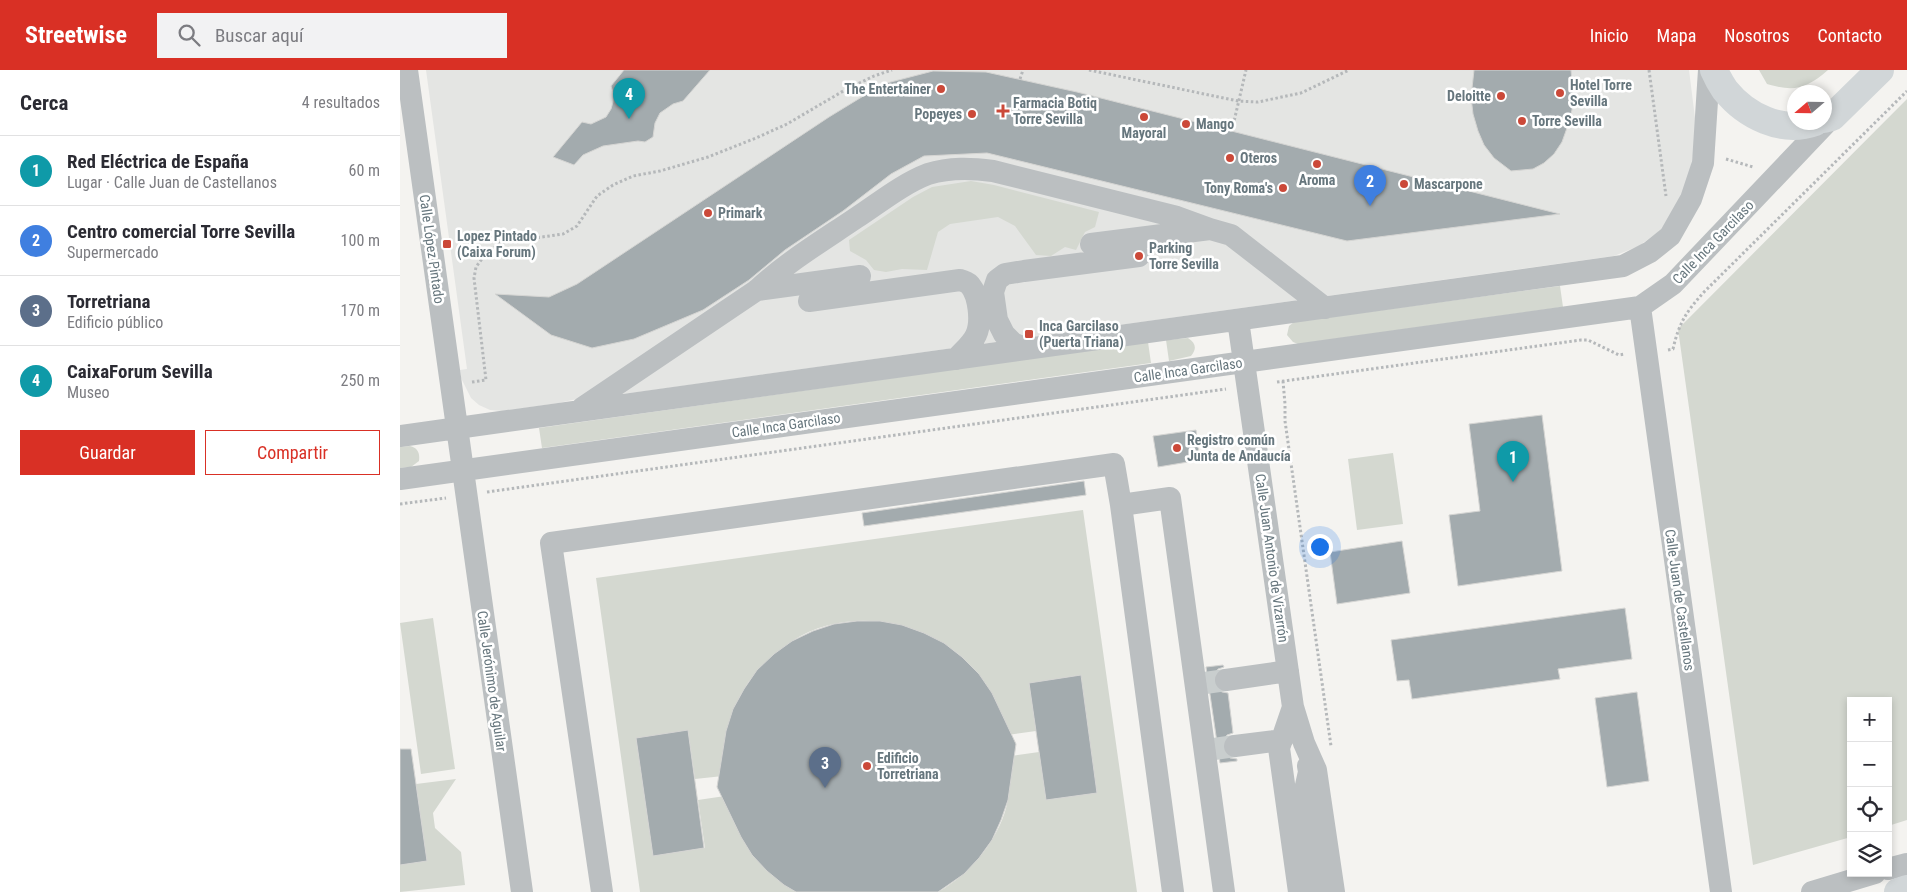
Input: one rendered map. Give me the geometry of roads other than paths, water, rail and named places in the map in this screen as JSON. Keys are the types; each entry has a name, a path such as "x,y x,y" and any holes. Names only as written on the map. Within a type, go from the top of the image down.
{"main road":[{"path":"1714,70 1724,90 1743,108 1760,118 1787,126"},
{"name":"Calle Inca Garcilaso","path":"1832,113 1880,70"},
{"path":"1898,892 1907,889"}],"street":[{"name":"Calle López Pintado","path":"407,70 463,470"},
{"path":"400,436 1623,266 1650,252 1670,236 1691,200 1703,163 1708,70"},
{"name":"Calle Inca Garcilaso","path":"400,479 1640,307 1673,284 1815,130"},
{"path":"577,412 757,290 776,272 904,186 929,174 950,169 967,168 993,171 1177,217 1231,235 1325,308"},
{"path":"1091,244 1210,229"},
{"path":"1027,349 1013,342 1004,334 997,320 992,292 997,280 1005,274 1139,256"},
{"path":"757,290 860,276"},
{"path":"809,301 960,280 969,283 975,294 979,322 977,334 969,346 956,359"},
{"name":"Calle Juan de Castellanos","path":"1640,307 1721,892"},
{"name":"Calle Juan Antonio de Vizarrón","path":"1238,320 1293,706 1304,743 1316,770 1334,892"},
{"path":"602,892 551,543 1114,464 1173,892"},
{"name":"Calle Jerónimo de Aguilar","path":"463,470 522,892"},
{"path":"1120,505 1170,498 1209,682 1218,749 1224,892"},
{"path":"1209,682 1288,671"},
{"name":"Calle Juan Antonio de Vizarrón","path":"1293,706 1279,748 1299,892"},
{"path":"1218,749 1282,740"},
{"path":"1304,743 1309,772 1303,799 1317,892"},
{"path":"1892,868 1907,864"},
{"path":"1812,892 1862,877"}],"tunnel":[{"path":"1205,683 1226,680"},
{"path":"1214,749 1235,746"}],"place":[{"name":"The Entertainer","path":"941,89"},
{"name":"Hotel Torre Sevilla","path":"1560,93"},
{"name":"Deloitte","path":"1501,96"},
{"name":"Farmacia Botiq Torre Sevilla","path":"1003,111"},
{"name":"Popeyes","path":"972,114"},
{"name":"Mayoral","path":"1144,117"},
{"name":"CaixaForum Sevilla","path":"629,119"},
{"name":"Torre Sevilla","path":"1522,121"},
{"name":"Mango","path":"1186,124"},
{"name":"Oteros","path":"1230,158"},
{"name":"Aroma","path":"1317,164"},
{"name":"Mascarpone","path":"1404,184"},
{"name":"Tony Roma's","path":"1283,188"},
{"name":"Centro comercial Torre Sevilla","path":"1370,206"},
{"name":"Primark","path":"708,213"},
{"name":"Lopez Pintado (Caixa Forum)","path":"447,244"},
{"name":"Parking Torre Sevilla","path":"1139,256"},
{"name":"Inca Garcilaso (Puerta Triana)","path":"1029,334"},
{"name":"Registro común Junta de Andaucía","path":"1177,448"},
{"name":"Red Eléctrica de España","path":"1513,482"},
{"name":"Edificio Torretriana","path":"867,766"},
{"name":"Torretriana","path":"825,788"}]}
